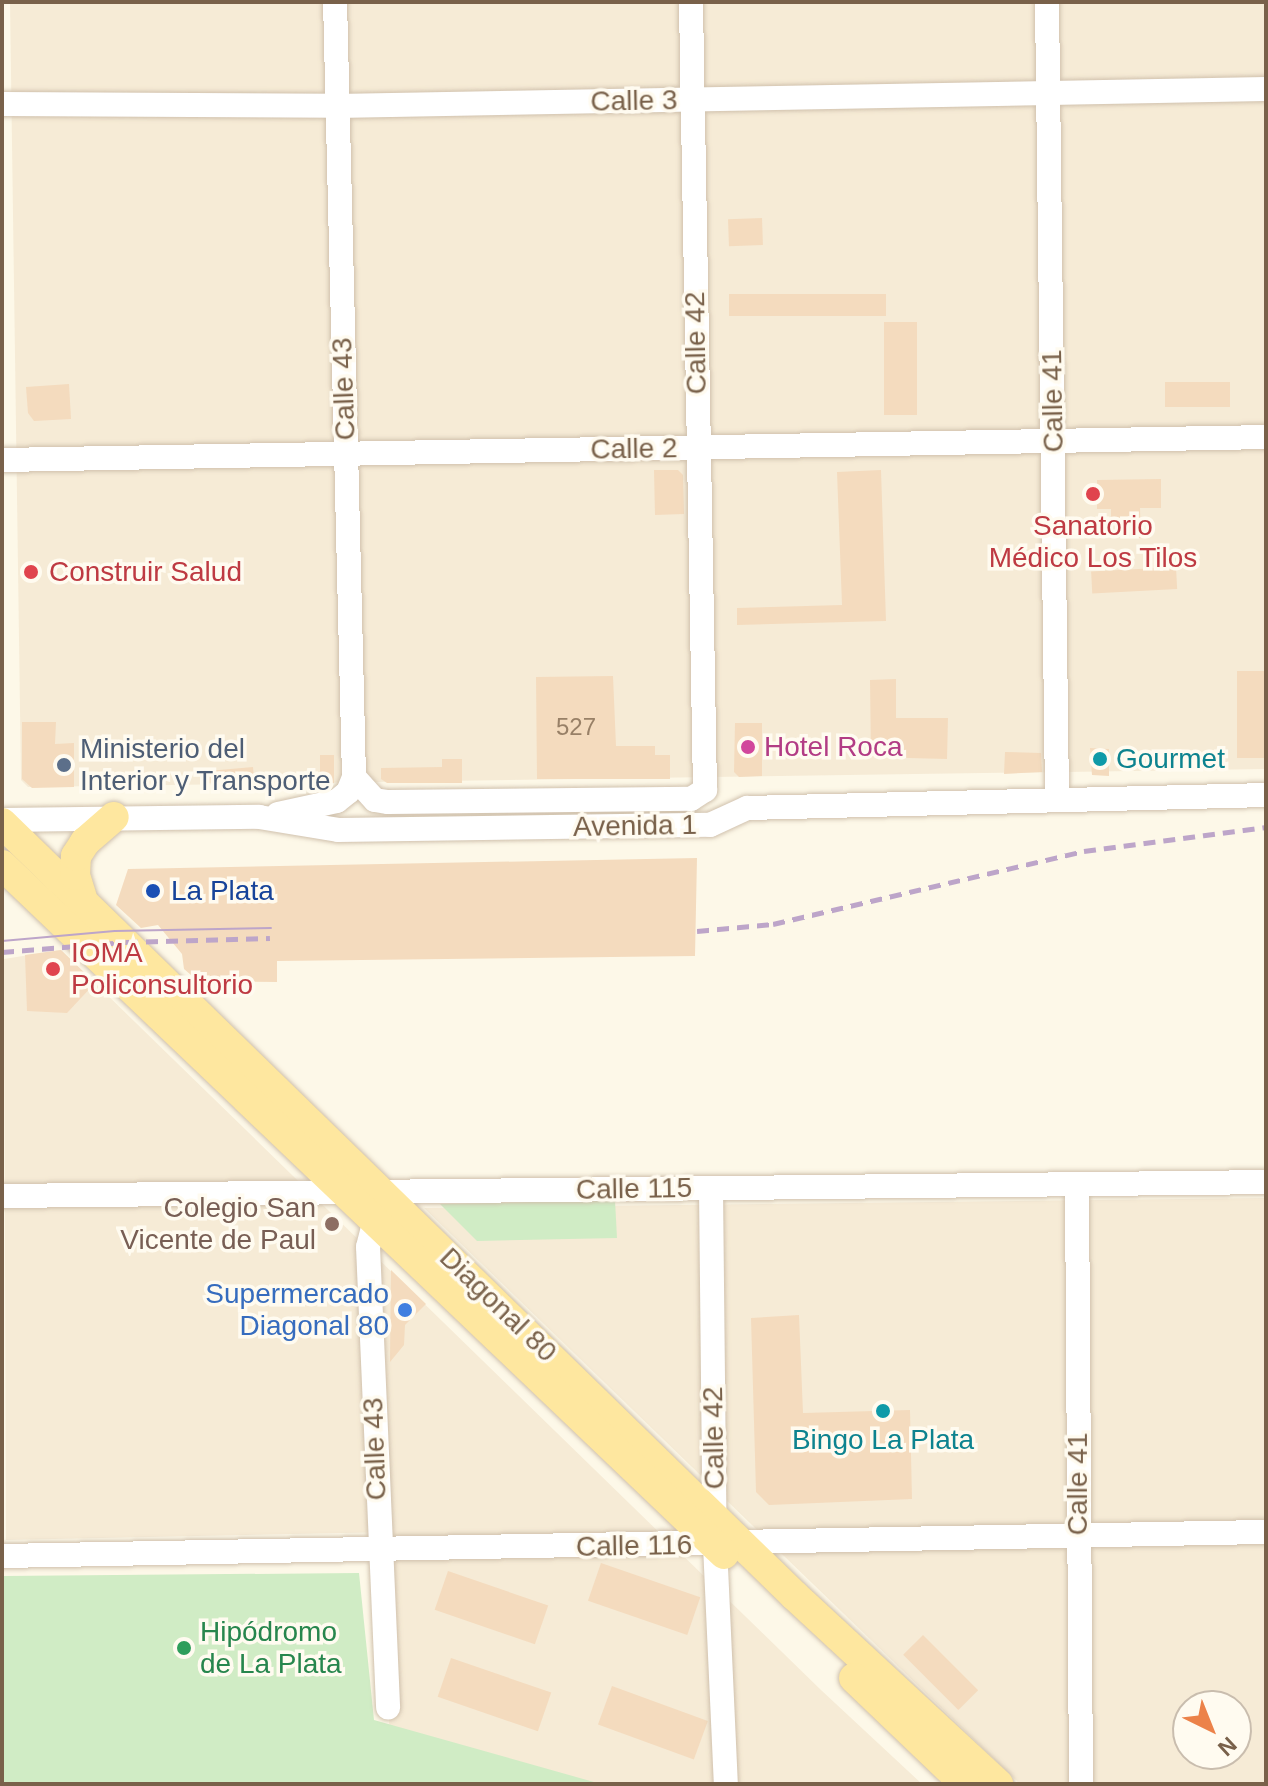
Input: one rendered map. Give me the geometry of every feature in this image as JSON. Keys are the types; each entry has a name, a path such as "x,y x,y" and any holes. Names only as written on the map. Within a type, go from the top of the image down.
{"main road":[{"path":"82,898 75,875 76,856 85,842 114,817"},
{"name":"Diagonal 80","path":"2,821 384,1192 724,1535 965,1784"},
{"name":"Diagonal 80","path":"2,865 374,1221 998,1784"}],"street":[{"name":"Calle 43","path":"335,2 354,777"},
{"name":"Calle 42","path":"691,2 697,448 707,781"},
{"name":"Calle 41","path":"1047,2 1057,800"},
{"name":"Calle 3","path":"2,104 336,106 1266,89"},
{"name":"Calle 2","path":"2,460 1266,437"},
{"name":"Avenida 1","path":"354,777 375,800 388,802 691,799 703,792 707,781"},
{"path":"259,817 337,801 348,792 354,777"},
{"path":"707,781 723,799 747,808"},
{"name":"Avenida 1","path":"2,821 259,817 338,830 710,825 747,808 1266,795"},
{"name":"Calle 115","path":"2,1196 1266,1182"},
{"name":"Calle 41","path":"1077,1184 1081,1784"},
{"name":"Calle 42","path":"711,1188 724,1535 726,1784"},
{"name":"Calle 43","path":"384,1192 368,1247 388,1708"},
{"name":"Calle 116","path":"2,1556 379,1549 724,1535 1078,1536 1266,1532"}],"shaded area":[{"path":"10,2 1266,2 1266,769 28,787 21,780"},
{"path":"61,950 821,1690 922,1784 569,1784 389,1728 392,1532 6,1540 4,959"},
{"path":"1266,1198 1266,1784 1020,1784 424,1208"}],"green space":[{"path":"615,1200 617,1238 477,1241 440,1204"},
{"name":"Hipódromo de La Plata","path":"359,1573 374,1720 601,1784 2,1784 2,1576"}],"building":[{"path":"762,218 763,245 729,246 728,219"},
{"path":"729,294 886,294 886,316 729,316"},
{"path":"884,322 917,322 917,415 884,415"},
{"path":"1165,382 1230,382 1230,407 1165,407"},
{"path":"69,384 71,419 34,421 28,413 26,387"},
{"path":"654,470 678,470 683,475 684,514 655,515"},
{"path":"881,470 886,621 737,625 737,608 842,605 837,472"},
{"path":"1161,479 1161,508 1140,508 1141,538 1111,536 1111,509 1097,509 1097,480"},
{"path":"1176,567 1177,589 1092,593 1091,571"},
{"path":"1237,671 1266,671 1266,758 1237,758"},
{"path":"613,676 616,746 655,746 655,755 670,755 670,779 537,779 536,677"},
{"path":"896,679 896,718 948,718 947,759 871,757 870,680"},
{"path":"22,722 56,722 55,744 74,743 74,787 32,788 22,779"},
{"name":"Hotel Roca","path":"735,723 762,723 762,776 739,777 734,772"},
{"name":"Gourmet","path":"1090,748 1109,749 1109,776 1092,775"},
{"path":"1005,752 1041,753 1042,772 1004,774"},
{"path":"320,755 334,755 334,783 320,783"},
{"path":"442,759 462,759 462,783 387,783 381,779 381,768 442,767"},
{"path":"253,767 254,779 206,783 205,771"},
{"path":"697,858 695,956 277,961 277,982 198,981 184,969 182,954 158,925 141,928 116,905 128,869"},
{"name":"IOMA Policonsultorio","path":"61,950 95,983 67,1013 27,1011 25,955"},
{"name":"Supermercado Diagonal 80","path":"391,1270 426,1304 405,1325 404,1345 390,1362"},
{"name":"Bingo La Plata","path":"799,1315 803,1413 910,1410 912,1499 769,1505 756,1492 751,1318"},
{"path":"601,1563 700,1597 687,1635 588,1601"},
{"path":"448,1571 548,1606 535,1644 435,1610"},
{"path":"923,1635 978,1690 958,1710 903,1655"},
{"path":"451,1658 551,1693 538,1731 438,1697"},
{"path":"612,1686 708,1721 694,1759 598,1725"}],"tram line":[{"path":"2,941 115,931 271,928"}],"railway":[{"path":"697,931 773,924 1084,851 1266,827"},
{"path":"2,952 126,942 270,938"}],"place":[{"name":"Sanatorio Médico Los Tilos","path":"1093,494"},
{"name":"Construir Salud","path":"31,572"},
{"name":"Hotel Roca","path":"748,747"},
{"name":"Gourmet","path":"1100,759"},
{"name":"Ministerio del Interior y Transporte","path":"64,765"},
{"name":"La Plata","path":"153,891"},
{"name":"IOMA Policonsultorio","path":"53,969"},
{"name":"Colegio San Vicente de Paul","path":"332,1224"},
{"name":"Supermercado Diagonal 80","path":"405,1310"},
{"name":"Bingo La Plata","path":"883,1411"},
{"name":"Hipódromo de La Plata","path":"184,1648"}]}
